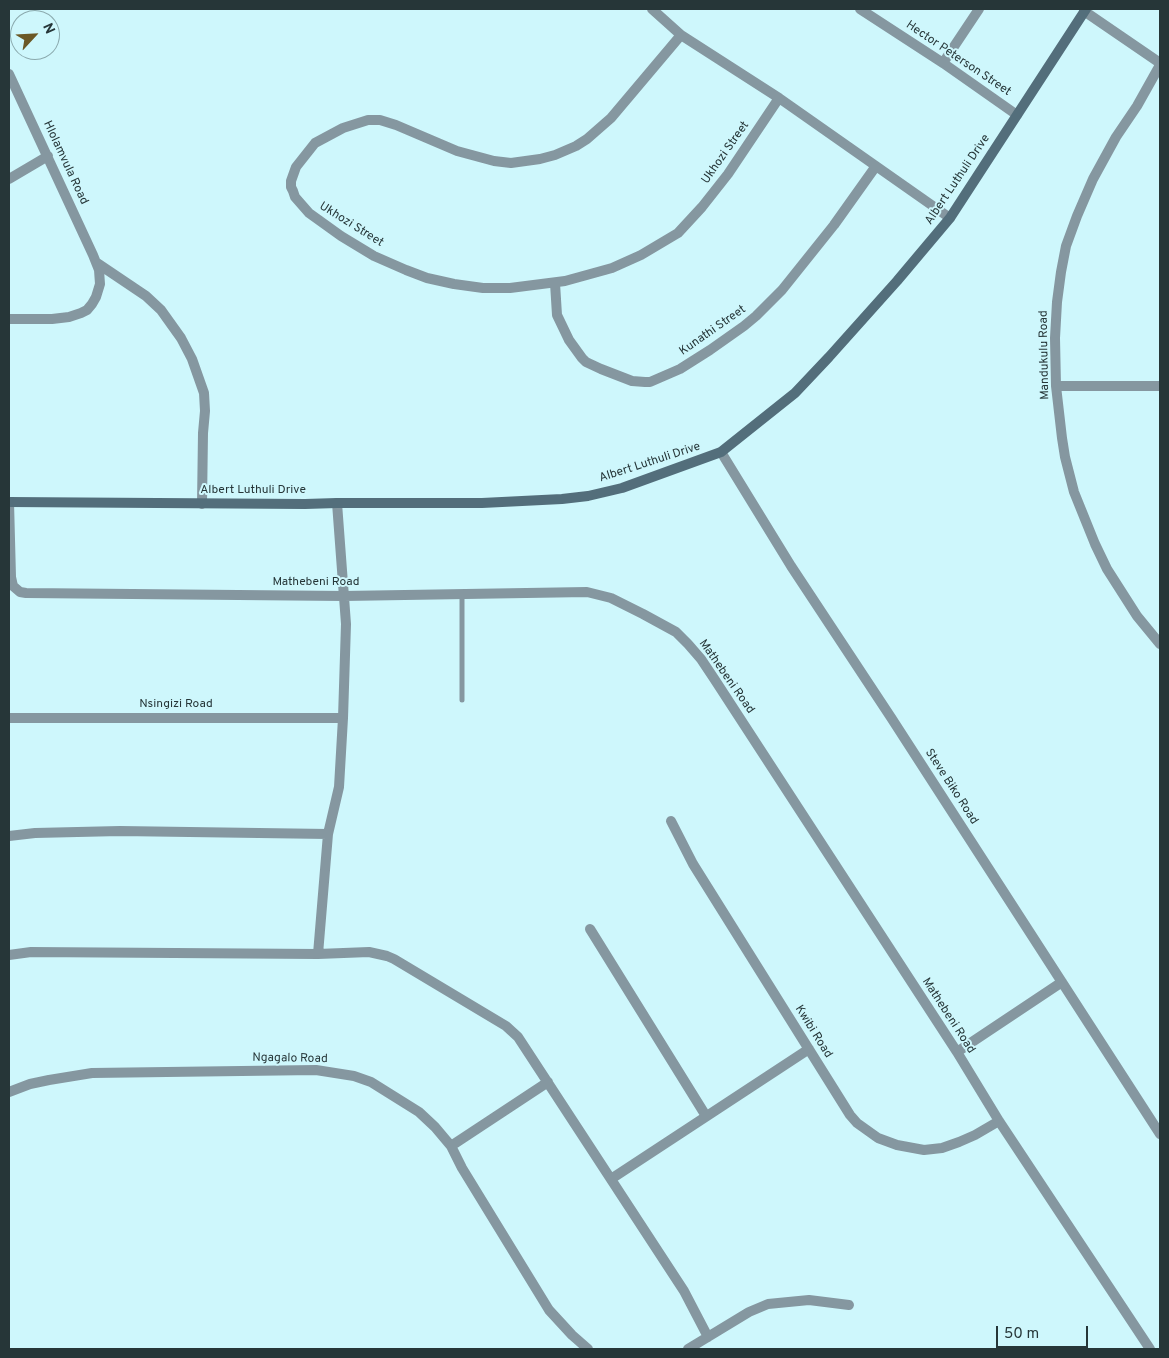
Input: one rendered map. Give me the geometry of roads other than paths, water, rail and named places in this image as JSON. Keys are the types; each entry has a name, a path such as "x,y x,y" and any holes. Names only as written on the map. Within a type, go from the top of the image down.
{"street":[{"path":"652,9 681,35 779,98 950,218"},
{"name":"Hector Peterson Street","path":"860,9 943,63 1017,115"},
{"path":"943,63 979,9"},
{"path":"1085,10 1160,64"},
{"name":"Albert Luthuli Drive","path":"9,502 305,504 482,503 562,499 588,496 622,488 721,452 795,393 830,357 950,218 1085,10"},
{"name":"Ukhozi Street","path":"681,35 611,118 581,142 555,155 511,163 494,161 457,151 396,125 380,120 368,120 333,133 315,143 293,174 291,187 295,197 309,213 341,236 374,256 427,278 467,286 510,288 565,281 612,268 641,255 678,233 728,174 779,98"},
{"name":"Mandukulu Road","path":"1160,64 1137,106 1116,137 1092,179 1066,246 1060,272 1055,338 1056,386 1065,457 1074,492 1094,544 1116,584 1140,621 1160,644"},
{"name":"Hlolamvula Road","path":"9,74 97,264"},
{"path":"9,179 48,156"},
{"name":"Kunathi Street","path":"554,283 557,315 577,353 586,362 601,369 632,381 650,382 695,360 756,316 782,290 834,225 876,166"},
{"path":"9,319 52,319 69,317 87,310 99,291 100,277 97,264"},
{"path":"97,264 146,296 161,310 182,338 192,359 204,393 202,504"},
{"path":"1056,386 1160,386"},
{"name":"Steve Biko Road","path":"721,452 791,566 1160,1134"},
{"name":"Mathebeni Road","path":"9,502 11,577 13,586 26,594 344,596 587,592 611,598 676,632 692,649 715,680 957,1052 999,1121 1150,1349"},
{"path":"318,954 328,834 339,787 343,718 346,624 337,503"},
{"name":"Nsingizi Road","path":"9,718 343,718"},
{"name":"Kwibi Road","path":"671,821 693,864 850,1115 864,1129 878,1138 897,1145 916,1149 942,1148 975,1135 999,1121"},
{"path":"9,836 35,833 120,831 328,834"},
{"path":"590,929 706,1116"},
{"path":"9,955 31,952 318,954 369,952 394,959 513,1032 522,1042 684,1292 708,1337"},
{"path":"957,1052 1062,982"},
{"path":"611,1178 809,1049"},
{"name":"Ngagalo Road","path":"9,1092 30,1084 92,1073 316,1070 362,1078 382,1088 419,1112 436,1127 451,1146 462,1168 549,1310 588,1349"},
{"path":"451,1146 548,1082"},
{"path":"688,1349 749,1312 768,1304 808,1300 849,1305"}],"lane":[{"path":"462,594 462,700"}]}
